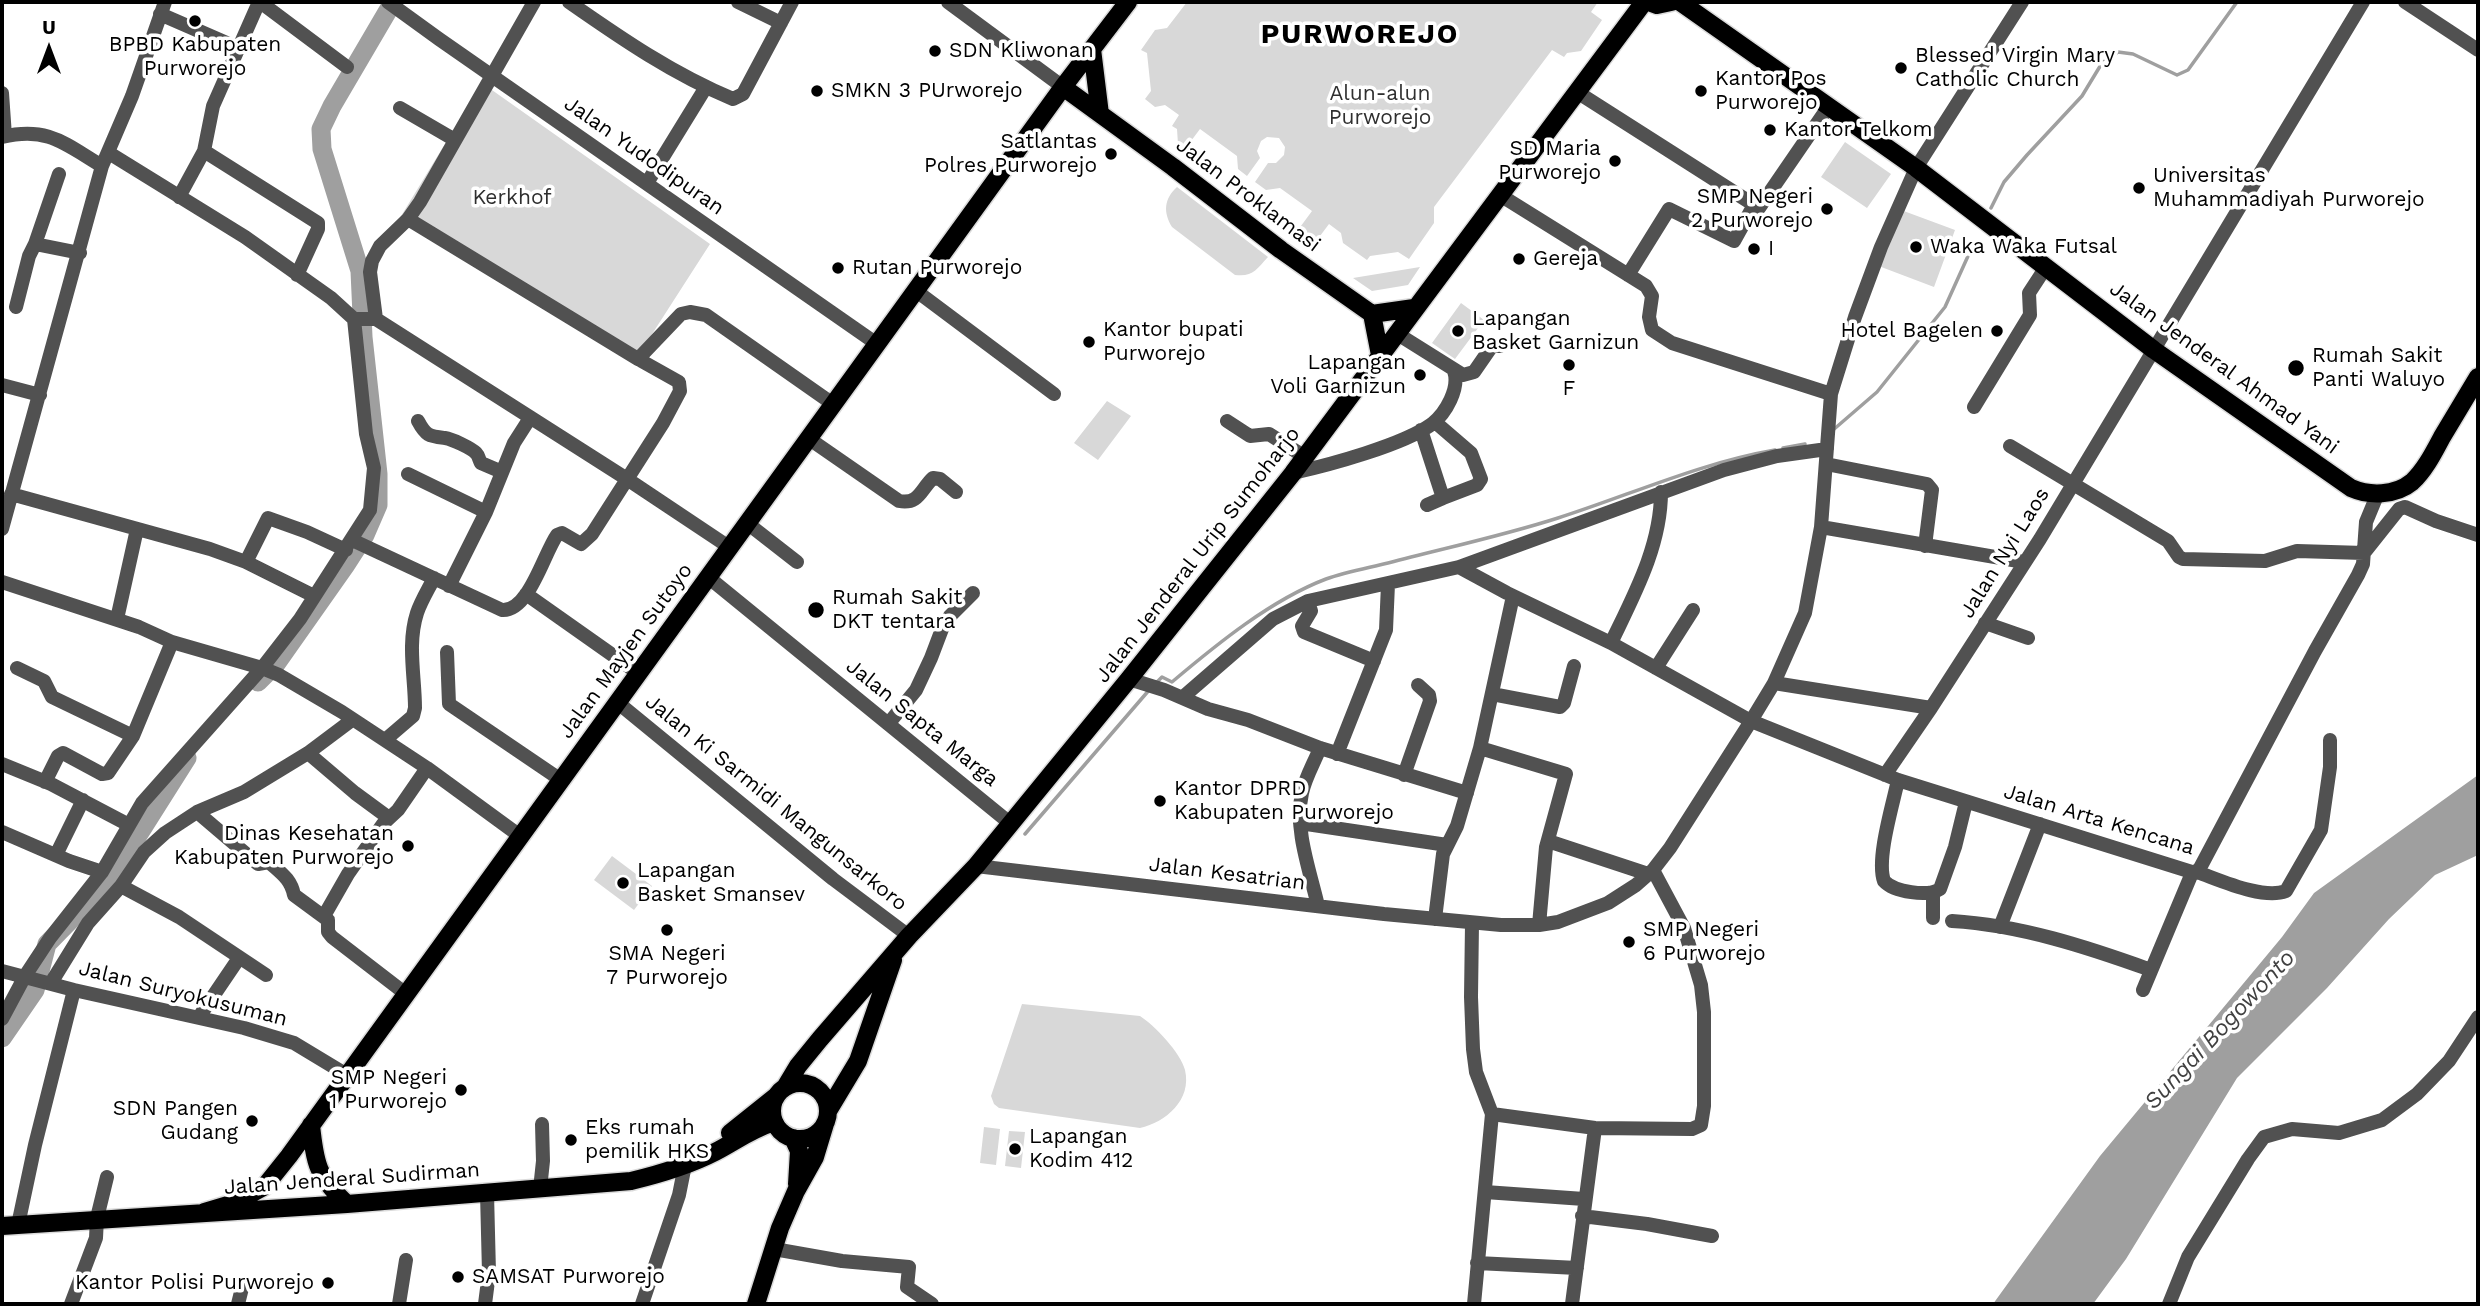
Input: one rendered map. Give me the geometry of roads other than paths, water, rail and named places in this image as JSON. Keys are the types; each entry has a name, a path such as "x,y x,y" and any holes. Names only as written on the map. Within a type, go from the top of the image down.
{"main road":[{"name":"Jalan Mayjen Sutoyo","path":"204,1212 234,1203 265,1186 915,290 1128,2"},
{"path":"1646,2 1663,5 1671,2"},
{"name":"Jalan Jenderal Urip Sumoharjo","path":"693,1161 781,1092 798,1066 909,936 976,866 1135,681 1646,2"},
{"name":"Jalan Jenderal Ahmad Yani","path":"1680,2 1916,168 2154,350 2351,488 2364,493 2378,493"},
{"path":"1092,49 1100,114"},
{"name":"Jalan Proklamasi","path":"1063,87 1281,250 1372,314"},
{"path":"1380,355 1372,314 1414,308"},
{"path":"2378,493 2399,489 2411,483 2421,472 2478,377"},
{"path":"756,1304 780,1228 796,1191 816,1157 827,1117 822,1093 815,1087 796,1083 781,1092 772,1105 774,1122 784,1134 793,1138 811,1136 827,1117 858,1061 895,954"},
{"path":"693,1161 746,1132 774,1122"},
{"path":"311,1125 319,1172 331,1189 346,1203"},
{"path":"793,1138 799,1151 796,1191"},
{"name":"Jalan Jenderal Sudirman","path":"10,1226 631,1181 668,1172 693,1161"}],"street":[{"path":"179,197 204,151 214,106 259,2 347,67"},
{"name":"Jalan Yudodipuran","path":"389,2 877,344"},
{"path":"37,980 50,938 102,872 142,803 269,671 314,596 355,544 370,510 374,468 366,434 364,319 372,261 380,246 408,219 534,2"},
{"path":"569,2 636,49 733,99 741,97 792,2"},
{"path":"738,2 781,23"},
{"path":"948,2 1063,87"},
{"name":"Jalan Kesatrian","path":"976,866 1472,923 1539,925 1584,914 1622,896 1651,872 1670,848 1774,683 1805,613 1821,527 1831,394 1855,317 1881,247 1916,168 2022,2"},
{"name":"Jalan Nyi Laos","path":"1891,777 1931,708 2073,483 2363,2"},
{"path":"2404,2 2478,50"},
{"path":"2,530 106,159 163,8 239,48"},
{"path":"647,183 706,87"},
{"path":"1577,92 1759,208 1829,106"},
{"path":"2,93 3,137 34,134 53,136 106,159 179,197 244,237 331,298 530,418 729,547"},
{"path":"400,108 456,140"},
{"path":"204,151 318,223 318,229 297,275"},
{"path":"16,307 29,256 36,244 59,174"},
{"path":"1500,195 1651,292 1649,323 1652,330 1672,343 1831,394"},
{"path":"1628,275 1669,209 1734,241 1754,205"},
{"path":"246,562 268,518 307,532 355,544 504,610 515,606 526,594 557,535 562,533 583,544 592,534 680,391 679,382 408,219"},
{"path":"36,244 80,253"},
{"path":"1974,407 2030,315 2029,293 2046,267"},
{"path":"915,290 1054,394"},
{"path":"638,359 681,314 699,313 706,315 833,404"},
{"path":"1396,333 1463,376 1474,372 1492,346 1500,346"},
{"path":"1293,473 1356,456 1422,430 1435,422 1456,389 1454,371"},
{"path":"2,385 40,395"},
{"path":"449,586 486,512 514,443 530,418"},
{"path":"418,421 428,434 438,439 446,438 472,450 477,453 481,463 502,472"},
{"path":"1227,421 1250,436 1269,435 1305,457"},
{"path":"1427,505 1477,485 1481,479 1471,453 1435,422"},
{"path":"1422,430 1443,498"},
{"path":"808,438 899,501 908,502 920,496 933,478 940,479 956,492"},
{"path":"2010,446 2168,541 2183,559 2265,561 2297,551 2364,553 2399,509 2405,508 2478,535"},
{"path":"1183,697 1273,619 1308,601 1459,567 1661,492 1764,459 1826,456 1927,484 1932,491 1925,546"},
{"path":"408,474 486,512"},
{"path":"1611,643 1651,553 1661,518 1661,492"},
{"name":"Jalan Arta Kencana","path":"1459,567 1611,643 1751,721 1891,777 2195,873 2358,575 2364,553 2366,522 2378,493"},
{"path":"11,494 246,562 314,596"},
{"path":"747,523 797,562"},
{"path":"1821,527 2024,562"},
{"path":"117,619 137,529"},
{"name":"Jalan Sapta Marga","path":"708,577 1011,824"},
{"path":"384,740 413,716 413,633 417,613 435,578"},
{"path":"2,582 117,619 172,642 269,671 427,768 520,836"},
{"path":"1337,754 1386,630 1388,583"},
{"path":"889,723 916,690 950,616 973,593"},
{"path":"526,594 638,673"},
{"path":"1435,919 1440,870 1447,845 1457,826 1480,748 1513,596"},
{"path":"1308,601 1311,611 1302,626 1304,632 1374,661"},
{"path":"1656,668 1693,610"},
{"path":"1985,623 2028,638"},
{"path":"45,782 58,756 63,753 102,774 108,773 133,736 172,642"},
{"path":"447,652 449,704 561,780"},
{"path":"1492,694 1560,707 1564,703 1574,666"},
{"path":"17,668 44,681 52,697 133,736"},
{"path":"1135,681 1183,697 1208,709 1248,719 1337,754 1467,793"},
{"path":"1774,683 1931,708"},
{"path":"1405,775 1430,701 1429,695 1418,685"},
{"name":"Jalan Ki Sarmidi Mangunsarkoro","path":"617,702 833,879 909,936"},
{"path":"2,1019 121,886 144,852 165,833 197,812 244,792 308,753 352,720"},
{"path":"2143,990 2195,873 2253,890 2278,894 2286,891 2321,830 2330,767 2330,740"},
{"path":"1318,906 1300,823 1302,792 1320,748"},
{"path":"1480,748 1565,773 1543,866 1539,925"},
{"path":"308,753 389,818"},
{"path":"2,764 83,800 129,825"},
{"path":"324,916 348,874 427,768"},
{"path":"1891,777 1882,876 1888,885 1893,887 1933,892 1940,889 1946,877 1966,802"},
{"path":"57,855 83,800"},
{"path":"197,812 258,864 270,862 289,880 294,895 329,922 328,932 332,937 406,994"},
{"path":"1300,823 1447,845"},
{"path":"2000,927 2040,824"},
{"path":"2,832 102,872"},
{"path":"1492,1114 1595,1128 1692,1129 1698,1128 1703,1121 1704,1012 1701,985 1685,928 1651,872 1548,841"},
{"path":"121,886 179,917 266,975"},
{"path":"1933,892 1933,918"},
{"path":"1952,921 2000,927 2062,941 2151,970"},
{"path":"1472,923 1473,1049 1476,1072 1492,1114 1474,1304"},
{"path":"199,1017 239,958"},
{"name":"Jalan Suryokusuman","path":"2,971 74,990 199,1017 294,1043 347,1075"},
{"path":"10,1226 35,1145 74,990"},
{"path":"2169,1304 2188,1257 2264,1137 2292,1129 2339,1133 2382,1120 2417,1094 2449,1061 2478,1017"},
{"path":"540,1189 543,1161 542,1124"},
{"path":"1572,1304 1595,1128"},
{"path":"642,1304 693,1161"},
{"path":"71,1304 96,1238 97,1218 107,1177"},
{"path":"1485,1192 1584,1199"},
{"path":"485,1304 489,1273 487,1193"},
{"path":"1582,1216 1712,1236"},
{"path":"774,1249 842,1261 909,1267 907,1287 932,1304"},
{"path":"399,1304 406,1260"},
{"path":"1477,1262 1577,1268"},
{"path":"238,1304 243,1284"}],"water":[{"name":"Sungai Bogowonto","path":"2478,775 2478,855 2435,875 2389,919 2327,988 2237,1078 2126,1259 2093,1304 1993,1304 2100,1156 2282,937 2314,893"}],"waterway":[{"path":"258,682 276,664 345,566 365,535 378,505 378,474 363,337 360,271 322,149 321,129 393,2"},
{"path":"1991,208 2004,182 2082,96 2102,63 2118,52 2133,54 2177,75 2188,70 2237,2"},
{"path":"1833,430 1877,392 1945,307 1973,245"},
{"path":"1783,448 1805,444"},
{"path":"1155,684 1162,677 1172,682 1226,638 1265,611 1326,579 1537,524 1692,471 1775,450"},
{"path":"1025,834 1150,689"},
{"path":"2,1038 35,990 47,944 91,899 120,864 187,758"}],"place":[{"name":"BPBD Kabupaten Purworejo","path":"195,21"},
{"name":"SDN Kliwonan","path":"935,51"},
{"name":"Blessed Virgin Mary Catholic Church","path":"1901,68"},
{"name":"SMKN 3 PUrworejo","path":"817,91"},
{"name":"Kantor Pos Purworejo","path":"1701,91"},
{"name":"Kantor Telkom","path":"1770,130"},
{"name":"Satlantas Polres Purworejo","path":"1111,154"},
{"name":"SD Maria Purworejo","path":"1615,161"},
{"name":"Universitas Muhammadiyah Purworejo","path":"2139,188"},
{"name":"SMP Negeri 2 Purworejo","path":"1827,209"},
{"name":"Waka Waka Futsal","path":"1916,247"},
{"name":"I","path":"1754,249"},
{"name":"Gereja","path":"1519,259"},
{"name":"Rutan Purworejo","path":"838,268"},
{"name":"Lapangan Basket Garnizun","path":"1458,331"},
{"name":"Hotel Bagelen","path":"1997,331"},
{"name":"Kantor bupati Purworejo","path":"1089,342"},
{"name":"F","path":"1569,365"},
{"name":"Rumah Sakit Panti Waluyo","path":"2296,368"},
{"name":"Lapangan Voli Garnizun","path":"1420,375"},
{"name":"Rumah Sakit DKT tentara","path":"816,610"},
{"name":"Kantor DPRD Kabupaten Purworejo","path":"1160,801"},
{"name":"Dinas Kesehatan Kabupaten Purworejo","path":"408,846"},
{"name":"Lapangan Basket Smansev","path":"623,883"},
{"name":"SMA Negeri 7 Purworejo","path":"667,930"},
{"name":"SMP Negeri 6 Purworejo","path":"1629,942"},
{"name":"SMP Negeri 1 Purworejo","path":"461,1090"},
{"name":"SDN Pangen Gudang","path":"252,1121"},
{"name":"Eks rumah pemilik HKS","path":"571,1140"},
{"name":"Lapangan Kodim 412","path":"1015,1149"},
{"name":"SAMSAT Purworejo","path":"458,1277"},
{"name":"Kantor Polisi Purworejo","path":"328,1283"}],"district":[{"name":"PURWOREJO","path":"1360,35"}],"park label":[{"name":"Alun-alun Purworejo","path":"1380,106"},
{"name":"Kerkhof","path":"512,198"}]}
